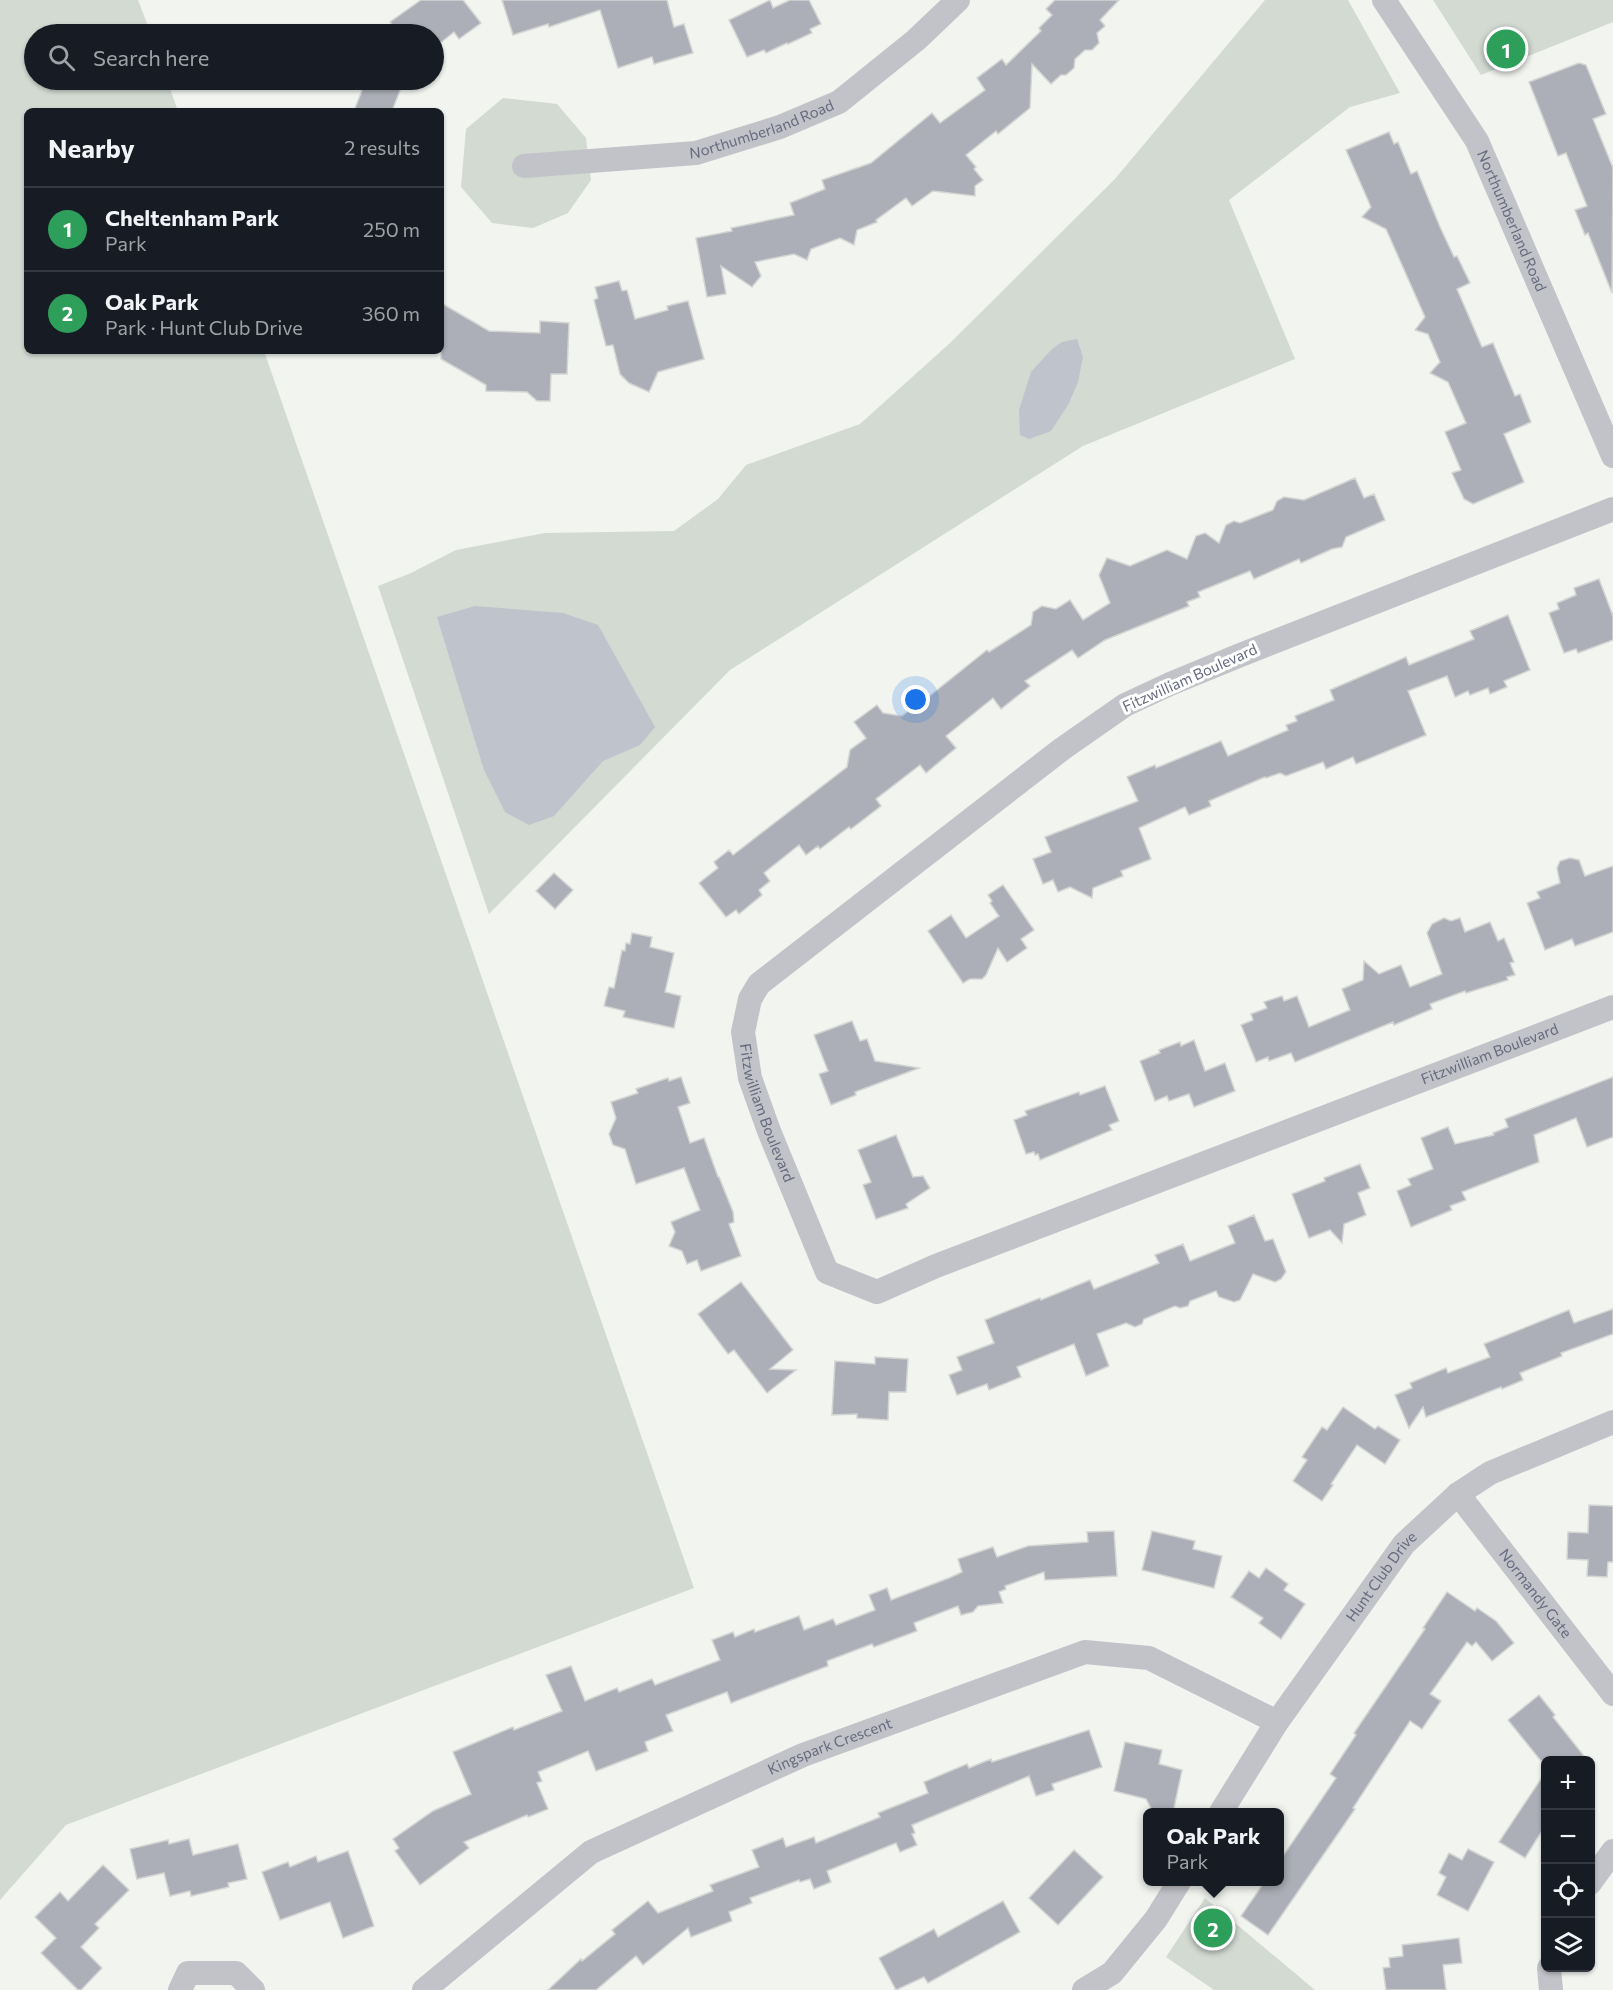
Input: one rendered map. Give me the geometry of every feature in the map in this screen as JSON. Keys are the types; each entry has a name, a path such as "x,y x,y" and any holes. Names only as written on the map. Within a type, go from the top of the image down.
{"street":[{"name":"Northumberland Road","path":"524,166 696,153 780,127 839,102 916,40 958,0"},
{"name":"Northumberland Road","path":"1384,0 1477,141 1613,456"},
{"name":"Fitzwilliam Boulevard","path":"1613,509 1228,660 1125,705 1053,756 759,984 750,999 743,1032 750,1078 769,1131 828,1272 877,1292 936,1266 1613,1007"},
{"name":"Hunt Club Drive","path":"1223,1808 1276,1722 1404,1545 1458,1494 1490,1473 1613,1422"},
{"name":"Normandy Gate","path":"1458,1494 1613,1694"},
{"name":"Kingspark Crescent","path":"424,1990 591,1852 803,1755 1085,1652 1149,1658 1276,1722"},
{"path":"1595,1876 1613,1851"},
{"path":"1084,1990 1112,1973 1156,1919 1176,1886"},
{"path":"1549,1972 1551,1990"},
{"path":"180,1990 188,1973 236,1973 253,1990"}],"shaded area":[{"path":"0,0 138,0 147,24 24,24 24,90 171,90 177,108 24,108 24,354 265,354 694,1588 66,1825 0,1900"},
{"path":"1265,0 1348,0 1400,93 1350,107 1229,200 1295,359 1083,446 730,670 489,914 378,586 411,573 456,550 545,533 674,531 718,499 746,465 860,424 950,343 1114,180"},
{"path":"1433,0 1613,0 1613,22 1481,75"},
{"path":"503,98 557,104 586,138 591,180 568,213 533,228 492,223 461,187 466,129"},
{"path":"1077,339 1083,357 1078,382 1069,403 1051,431 1029,439 1020,435 1019,410 1031,372 1052,349 1062,342"},
{"path":"475,606 563,613 598,625 655,727 640,745 603,761 554,816 529,825 505,812 484,770 437,617"},
{"path":"1205,1898 1315,1990 1214,1990 1166,1957"}],"building":[{"path":"421,0 463,0 481,23 459,39 454,32 444,40 444,24 392,24 390,22"},
{"path":"502,0 667,0 674,27 684,24 693,53 654,64 652,57 618,68 600,10 549,27 548,24 513,35"},
{"path":"770,0 773,8 790,0 809,0 821,24 810,29 812,33 788,44 766,53 764,50 747,57 729,20"},
{"path":"1055,0 1119,0 1100,20 1105,26 1097,33 1099,43 1092,50 1085,50 1075,59 1074,68 1066,75 1061,75 1051,84 1032,64 1030,108 998,134 996,131 966,155 983,180 975,186 975,196 933,191 912,206 906,198 876,220 877,222 857,230 854,245 840,238 811,249 807,260 794,254 755,262 761,276 752,287 721,266 726,294 707,297 696,238 794,215 790,203 825,189 822,180 871,163 932,113 940,123 985,90 977,78 1002,59 1006,65 1041,31 1039,28 1052,15 1046,9"},
{"path":"1579,63 1586,65 1606,114 1593,119 1613,168 1612,293 1588,233 1585,235 1575,210 1587,206 1566,153 1558,156 1529,82"},
{"path":"362,90 400,90 393,108 355,108"},
{"path":"1389,132 1394,144 1398,142 1411,174 1417,171 1454,257 1457,256 1470,283 1457,289 1482,347 1493,343 1515,396 1520,394 1531,422 1504,434 1524,482 1473,504 1464,499 1452,473 1461,470 1445,432 1466,423 1448,382 1430,373 1440,362 1428,334 1415,330 1425,317 1386,229 1362,217 1371,207 1346,150"},
{"path":"619,281 622,291 627,290 635,319 668,310 667,306 688,301 704,359 658,372 649,392 629,383 620,374 613,345 606,346 594,300 598,298 595,287"},
{"path":"444,305 489,331 540,333 540,321 569,323 567,374 551,374 550,401 537,401 527,392 486,391 486,385 441,359 441,354 444,354"},
{"path":"1355,478 1364,498 1374,494 1385,520 1346,537 1342,547 1301,563 1299,559 1254,579 1250,571 1198,592 1200,597 1187,602 1189,606 1105,640 1078,658 1072,650 1025,681 1030,686 1001,709 993,698 946,736 956,748 926,773 920,765 876,799 881,806 851,829 849,827 820,849 818,846 806,855 799,845 764,873 770,881 759,890 762,895 739,914 736,910 726,917 699,883 718,868 714,862 729,850 733,855 847,767 850,750 866,738 854,722 877,705 883,713 902,716 912,710 987,650 989,652 1031,625 1033,612 1042,606 1056,609 1070,600 1083,620 1110,603 1099,575 1107,558 1130,566 1167,550 1187,559 1196,536 1205,533 1219,543 1226,525 1234,521 1240,523 1273,510 1277,501 1284,497 1304,500"},
{"path":"1599,579 1613,616 1613,640 1578,653 1576,649 1564,653 1549,613 1559,609 1557,603 1576,595 1574,588"},
{"path":"1508,615 1530,670 1504,681 1507,687 1490,694 1488,688 1470,695 1468,691 1455,697 1447,676 1408,691 1426,735 1356,764 1353,757 1326,769 1323,762 1286,776 1280,773 1265,777 1209,801 1211,806 1189,815 1185,807 1139,828 1151,859 1121,871 1123,876 1093,888 1092,898 1070,887 1058,892 1053,880 1043,884 1033,859 1051,852 1045,837 1138,801 1127,777 1155,765 1156,768 1221,741 1228,756 1288,730 1286,725 1297,721 1295,716 1334,700 1330,690 1406,657 1409,665 1474,639 1470,631"},
{"path":"1570,858 1579,860 1585,876 1613,866 1613,932 1575,946 1572,939 1545,950 1527,903 1540,898 1537,892 1560,883 1557,868 1560,861"},
{"path":"554,873 573,890 555,909 536,891"},
{"path":"1003,885 1034,930 1021,939 1027,948 1007,962 998,948 982,979 970,979 963,983 928,931 951,915 966,938 999,916 990,903 992,901 988,895"},
{"path":"1444,918 1451,921 1460,918 1465,932 1490,922 1498,941 1504,938 1514,962 1510,963 1515,975 1507,977 1508,980 1466,993 1465,991 1430,1004 1432,1009 1394,1025 1393,1022 1295,1062 1291,1053 1269,1061 1268,1057 1256,1062 1241,1025 1253,1020 1251,1014 1267,1008 1264,1002 1282,996 1284,1001 1297,996 1309,1027 1350,1010 1342,989 1363,980 1364,961 1379,974 1401,965 1410,987 1442,974 1427,933 1432,924"},
{"path":"632,933 652,937 650,947 674,953 665,992 681,996 674,1028 623,1017 625,1011 604,1006 609,987 614,988 622,950 625,951 626,943 630,944"},
{"path":"852,1021 860,1041 867,1039 875,1061 919,1068 855,1092 856,1095 831,1105 819,1074 828,1071 814,1035"},
{"path":"1194,1040 1205,1071 1225,1063 1235,1091 1194,1107 1189,1094 1169,1101 1167,1096 1155,1101 1140,1061 1160,1053 1159,1050 1180,1042 1181,1046"},
{"path":"681,1077 690,1103 678,1107 690,1143 704,1138 733,1212 734,1222 729,1224 741,1256 701,1271 697,1260 687,1264 682,1251 669,1246 675,1232 671,1222 700,1210 684,1168 636,1184 625,1149 613,1145 609,1134 616,1118 611,1102 638,1093 636,1089 668,1078 669,1081"},
{"path":"1613,1077 1613,1137 1587,1147 1576,1118 1534,1135 1539,1162 1462,1192 1466,1200 1450,1206 1452,1210 1411,1227 1397,1191 1411,1185 1408,1179 1433,1169 1421,1138 1448,1127 1455,1144 1494,1135 1493,1133 1508,1127 1505,1119"},
{"path":"1105,1086 1119,1121 1109,1125 1112,1130 1040,1160 1038,1154 1035,1155 1034,1152 1026,1154 1014,1120 1027,1115 1025,1111 1079,1092 1080,1095"},
{"path":"896,1135 913,1177 923,1176 930,1188 906,1204 908,1208 876,1219 863,1185 871,1182 858,1150"},
{"path":"1360,1164 1370,1188 1358,1193 1366,1215 1344,1224 1342,1243 1330,1230 1309,1238 1292,1194"},
{"path":"1254,1215 1265,1241 1273,1239 1286,1272 1281,1279 1275,1282 1253,1274 1240,1300 1234,1302 1219,1297 1216,1291 1190,1301 1188,1306 1180,1308 1175,1306 1144,1319 1142,1324 1135,1327 1126,1323 1097,1334 1109,1366 1086,1376 1074,1344 1017,1367 1021,1377 989,1390 987,1384 957,1395 949,1375 962,1370 957,1357 994,1343 985,1320 1090,1280 1094,1289 1159,1263 1155,1255 1183,1244 1190,1261 1235,1243 1228,1226"},
{"path":"741,1282 793,1350 770,1369 796,1370 767,1393 734,1350 728,1354 698,1314"},
{"path":"1613,1309 1613,1334 1561,1353 1562,1356 1520,1373 1523,1380 1502,1389 1501,1387 1426,1417 1423,1407 1409,1428 1395,1395 1412,1388 1410,1383 1446,1368 1448,1373 1490,1357 1484,1344 1569,1310 1574,1323"},
{"path":"875,1357 908,1359 906,1392 889,1392 888,1420 857,1418 857,1414 832,1415 835,1361 875,1364"},
{"path":"1343,1407 1375,1429 1378,1426 1400,1440 1385,1464 1357,1445 1322,1501 1293,1481 1307,1460 1302,1457 1322,1427 1327,1430"},
{"path":"1589,1505 1613,1506 1613,1562 1608,1562 1607,1577 1587,1576 1588,1560 1567,1559 1568,1532 1588,1533"},
{"path":"1114,1531 1117,1576 1045,1580 1044,1572 1005,1586 1006,1589 999,1592 1003,1603 978,1606 973,1612 961,1615 958,1606 914,1623 917,1631 874,1647 872,1644 827,1661 828,1666 731,1703 727,1692 666,1715 673,1731 645,1742 648,1751 596,1771 588,1751 538,1772 542,1781 537,1783 548,1809 528,1817 527,1815 464,1842 469,1848 420,1885 395,1851 399,1848 393,1839 433,1811 471,1794 453,1752 513,1727 514,1730 562,1711 546,1675 571,1666 585,1701 617,1688 619,1692 652,1679 655,1685 720,1660 712,1640 733,1632 735,1637 799,1616 804,1630 833,1619 836,1625 875,1610 869,1595 887,1588 891,1600 949,1578 962,1572 958,1559 993,1547 997,1557 1028,1546 1088,1542 1087,1532"},
{"path":"1152,1531 1195,1541 1193,1549 1222,1556 1214,1588 1142,1570"},
{"path":"1266,1568 1288,1584 1284,1590 1305,1604 1281,1639 1259,1623 1263,1618 1231,1597 1249,1571 1259,1578"},
{"path":"1447,1592 1475,1611 1477,1608 1496,1621 1514,1643 1492,1661 1476,1642 1472,1646 1467,1642 1430,1694 1441,1701 1422,1729 1410,1721 1353,1808 1355,1809 1268,1935 1241,1916 1262,1886 1284,1886 1284,1855 1336,1778 1330,1774 1356,1735 1354,1733 1425,1629 1423,1628"},
{"path":"1539,1695 1555,1715 1553,1717 1584,1756 1541,1756 1541,1761 1508,1720"},
{"path":"1089,1730 1102,1767 1052,1784 1054,1790 1036,1796 1029,1776 912,1825 915,1833 912,1834 917,1845 900,1852 896,1843 827,1871 831,1882 814,1889 810,1879 800,1882 799,1880 750,1898 752,1903 729,1912 732,1921 691,1937 688,1928 643,1965 636,1956 596,1990 548,1990 581,1959 582,1961 615,1934 612,1930 648,1901 658,1913 713,1891 710,1885 759,1867 752,1850 783,1838 786,1847 814,1837 816,1843 880,1817 878,1813 928,1793 924,1782 967,1764 969,1768 991,1759 992,1762"},
{"path":"1125,1742 1162,1750 1159,1764 1182,1770 1174,1808 1151,1808 1146,1799 1114,1791"},
{"path":"1541,1779 1541,1832 1525,1858 1499,1842"},
{"path":"189,1839 193,1855 238,1844 247,1879 228,1883 229,1887 191,1896 190,1891 170,1896 164,1873 137,1879 130,1849 168,1840 169,1844"},
{"path":"1468,1849 1494,1862 1468,1911 1437,1895 1446,1877 1439,1873 1449,1853 1462,1860"},
{"path":"1074,1850 1103,1877 1058,1925 1029,1898"},
{"path":"348,1851 374,1926 343,1938 330,1902 280,1920 262,1872 288,1862 290,1867 316,1856 318,1862"},
{"path":"103,1865 129,1890 95,1924 99,1928 81,1947 102,1968 81,1990 78,1990 41,1953 56,1938 35,1917 60,1892 68,1901"},
{"path":"1003,1901 1020,1932 928,1983 924,1977 896,1990 879,1958 934,1929 938,1937"},
{"path":"1459,1938 1462,1963 1443,1965 1446,1990 1386,1990 1383,1968 1390,1967 1389,1958 1403,1956 1402,1945"}],"place":[{"name":"Cheltenham Park","path":"1506,49"},
{"name":"Oak Park","path":"1213,1928"}]}
